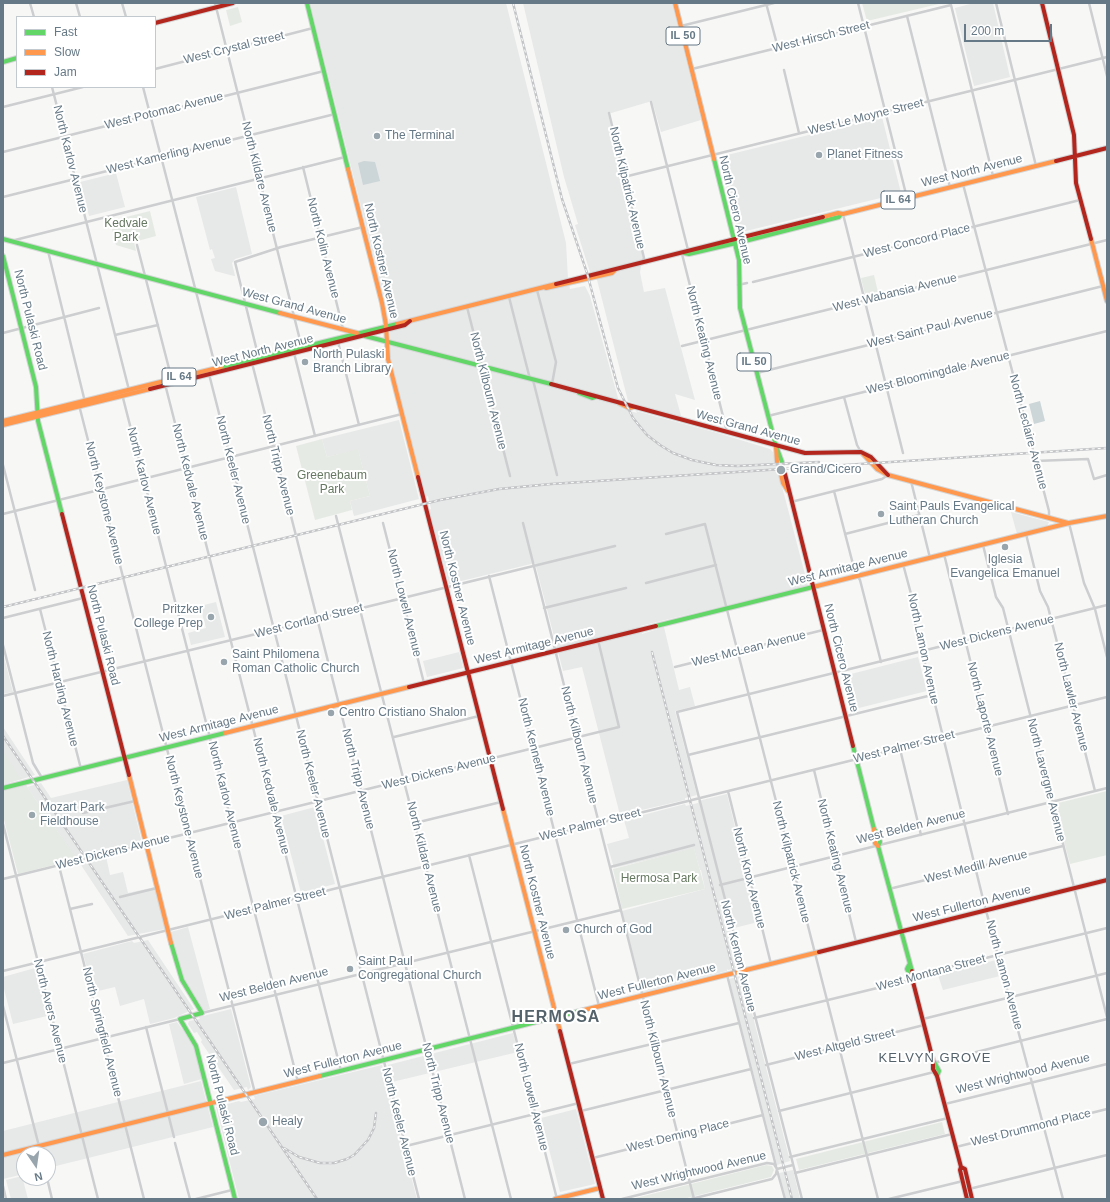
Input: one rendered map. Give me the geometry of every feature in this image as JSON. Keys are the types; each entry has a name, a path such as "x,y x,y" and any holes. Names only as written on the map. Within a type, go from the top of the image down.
{"main road":[{"path":"156,23 215,5 233,3"},
{"name":"North Kostner Avenue","path":"307,3 346,156 386,327 388,359 603,1199"},
{"name":"North Cicero Avenue","path":"675,3 739,262 738,285 740,308 776,446 775,451 780,462"},
{"path":"1042,3 1074,135 1076,183 1107,301"},
{"path":"3,62 16,58"},
{"name":"West North Avenue","path":"3,421 122,394 355,333 405,325 410,321 612,273 616,270 685,252 689,254 734,241 839,217 842,214 1107,148"},
{"name":"West Grand Avenue","path":"3,239 552,385 580,393 582,395 619,403 629,408 633,407 776,446 818,454 861,452"},
{"name":"North Pulaski Road","path":"3,256 36,387 37,414 58,500 180,978 202,1013"},
{"name":"West North Avenue","path":"259,359 294,353 365,336 386,327"},
{"name":"West North Avenue","path":"3,425 37,414"},
{"path":"861,452 878,469 888,475 1069,523 1107,516"},
{"name":"North Cicero Avenue","path":"783,474 783,483 788,491 791,502 874,829 875,843 878,846 909,965 907,969 912,978 933,1061 939,1071 935,1074 956,1147 961,1167 960,1170 965,1180 967,1199"},
{"path":"1049,528 1050,518"},
{"name":"West Armitage Avenue","path":"3,788 1069,523"},
{"name":"West Fullerton Avenue","path":"39,1146 1107,880"},
{"name":"West Belden Avenue","path":"180,1019 202,1013"},
{"name":"North Pulaski Road","path":"180,1019 196,1046 235,1199"},
{"name":"West Fullerton Avenue","path":"3,1155 16,1152"},
{"path":"556,1199 600,1188"},
{"name":"North Cicero Avenue","path":"967,1190 972,1199"}],"street":[{"path":"30,3 34,16"},
{"path":"76,3 80,16"},
{"path":"122,3 126,16"},
{"path":"680,26 774,3"},
{"path":"858,3 907,198"},
{"path":"996,3 1036,166"},
{"path":"1089,3 1107,76"},
{"path":"767,4 778,48"},
{"name":"North Kildare Avenue","path":"215,5 303,351"},
{"name":"West Hirsch Street","path":"691,69 951,5 972,90"},
{"path":"907,16 950,187"},
{"name":"West Crystal Street","path":"156,69 313,28"},
{"name":"West Le Moyne Street","path":"624,177 1107,57"},
{"path":"784,70 799,133"},
{"name":"West Potomac Avenue","path":"3,152 324,71"},
{"name":"North Karlov Avenue","path":"52,88 129,392"},
{"path":"3,107 79,88"},
{"path":"143,88 216,370"},
{"path":"972,90 993,176"},
{"name":"North Keating Avenue","path":"651,102 667,166 704,340 727,432"},
{"name":"North Kilpatrick Avenue","path":"609,113 644,258 642,263"},
{"name":"West Kamerling Avenue","path":"3,197 335,114"},
{"path":"10,241 346,156"},
{"name":"North Kolin Avenue","path":"303,167 343,330"},
{"name":"North Leclaire Avenue","path":"963,184 1050,518"},
{"name":"West Concord Place","path":"753,282 1080,200"},
{"path":"842,214 902,453"},
{"path":"259,359 235,262 277,249 363,227"},
{"name":"West Wabansia Avenue","path":"682,346 1107,240"},
{"path":"137,245 172,381"},
{"path":"48,251 86,402"},
{"path":"738,285 746,283"},
{"name":"West Saint Paul Avenue","path":"757,373 1103,286"},
{"path":"538,290 556,362 552,385"},
{"path":"509,297 557,475"},
{"name":"North Kilbourn Avenue","path":"466,307 510,476"},
{"path":"3,332 99,308"},
{"path":"115,335 158,325"},
{"name":"West Bloomingdale Avenue","path":"768,416 1107,331"},
{"path":"337,338 359,425"},
{"path":"293,348 316,436"},
{"name":"North Tripp Avenue","path":"251,361 465,1199"},
{"name":"North Keeler Avenue","path":"208,372 419,1199"},
{"name":"North Kedvale Avenue","path":"165,383 341,1071"},
{"name":"North Karlov Avenue","path":"122,394 298,1082"},
{"path":"844,397 857,445 861,452"},
{"name":"North Keystone Avenue","path":"79,404 254,1092"},
{"path":"3,514 402,414"},
{"path":"1035,461 1088,459 1094,479 1107,475"},
{"path":"3,465 35,590"},
{"path":"791,502 882,479 888,475"},
{"path":"911,481 930,558"},
{"path":"834,491 845,534 860,580 881,662"},
{"path":"845,534 919,515"},
{"name":"North Kildare Avenue","path":"336,516 394,737 511,1199"},
{"name":"North Lowell Avenue","path":"383,523 424,683"},
{"name":"North Kilbourn Avenue","path":"523,523 690,1182 693,1199"},
{"path":"1069,523 1084,583 1095,608 1107,656"},
{"name":"North Kilpatrick Avenue","path":"666,534 705,524 728,608 814,954 878,1199"},
{"name":"North Lawler Avenue","path":"1026,534 1038,582 1051,620 1095,791"},
{"name":"North Lavergne Avenue","path":"983,545 996,597 1003,608 1107,1018"},
{"name":"West Cortland Street","path":"3,696 446,586 615,546"},
{"name":"North Laporte Avenue","path":"944,554 1008,814"},
{"name":"North Lamon Avenue","path":"903,564 914,605 914,623 964,825 1063,1199"},
{"path":"646,583 716,565"},
{"name":"North Kenneth Avenue","path":"490,576 599,1007"},
{"path":"544,608 626,588"},
{"path":"3,618 83,598"},
{"name":"West Dickens Avenue","path":"677,712 1107,606"},
{"name":"North Harding Avenue","path":"40,609 81,769"},
{"name":"West McLean Avenue","path":"675,667 824,630"},
{"name":"West Dickens Avenue","path":"3,880 620,726 598,640"},
{"path":"3,645 33,763 42,778"},
{"path":"688,755 932,695"},
{"name":"West Palmer Street","path":"3,971 1107,697"},
{"name":"North Kenton Avenue","path":"677,712 766,1065 802,1199"},
{"path":"394,737 479,716"},
{"path":"900,748 921,836"},
{"name":"North Keating Avenue","path":"814,770 856,943"},
{"name":"West Belden Avenue","path":"720,885 921,836 1107,788"},
{"name":"North Knox Avenue","path":"728,791 771,964"},
{"path":"83,813 135,801"},
{"path":"415,823 501,802"},
{"name":"North Avers Avenue","path":"3,824 98,1199"},
{"path":"610,867 694,845"},
{"name":"West Medill Avenue","path":"889,888 1063,846"},
{"name":"North Lowell Avenue","path":"469,856 514,1028 556,1199"},
{"name":"North Springfield Avenue","path":"59,866 144,1199"},
{"path":"120,897 157,888"},
{"path":"70,909 92,904"},
{"name":"West Belden Avenue","path":"202,1013 620,910"},
{"name":"West Montana Street","path":"754,1018 1107,928"},
{"path":"923,1020 1107,973"},
{"name":"North Kenton Avenue","path":"727,975 785,1199"},
{"path":"3,1006 4,1017 17,1060 39,1146"},
{"path":"933,1061 1107,1018"},
{"name":"West Belden Avenue","path":"3,1063 180,1019"},
{"path":"569,1064 739,1023"},
{"name":"West Altgeld Street","path":"766,1065 924,1026"},
{"path":"146,1027 174,1137"},
{"name":"West Wrightwood Avenue","path":"944,1104 1107,1064"},
{"path":"581,1111 751,1068"},
{"path":"778,1111 935,1074"},
{"path":"406,1146 579,1103"},
{"name":"West Drummond Place","path":"956,1147 1107,1109"},
{"name":"West Deming Place","path":"593,1158 763,1115"},
{"path":"790,1157 948,1118"},
{"path":"795,1173 952,1134"},
{"path":"175,1143 190,1199"},
{"path":"967,1190 1107,1155"},
{"name":"West Wrightwood Avenue","path":"622,1199 767,1163 774,1164 777,1169 776,1174 772,1179 693,1199"},
{"name":"West Wrightwood Avenue","path":"777,1169 792,1165"},
{"path":"889,1199 965,1180"},
{"path":"3,1186 6,1199"},
{"path":"49,1186 52,1199"},
{"path":"196,1199 233,1190"}],"shaded area":[{"path":"310,3 506,3 566,243 570,289 585,286 590,296 618,398 623,409 637,413 636,411 721,434 770,449 773,452 808,586 640,626 642,634 664,627 679,690 690,687 695,706 675,711 697,795 685,798 685,800 620,815 582,667 563,671 535,563 449,584 429,510 431,509 428,496 426,497 390,359 389,318"},
{"path":"523,3 672,3 701,120 661,132 652,101 608,114 643,257 640,272 644,292 665,288 695,400 675,394 682,419 628,401 595,272 590,272 575,225 578,224 564,177"},
{"path":"974,3 993,3 1010,77 974,86 955,8"},
{"path":"882,117 901,193 738,233 719,157"},
{"path":"364,161 375,162 380,181 363,185 358,163"},
{"path":"116,173 125,207 89,216 80,182"},
{"path":"236,187 252,254 235,259 232,263 234,276 215,271 211,259 215,258 212,249 210,250 196,197"},
{"path":"1040,401 1045,421 1034,424 1029,404"},
{"path":"399,420 419,499 354,516 350,501 370,496 358,450 327,457 322,439"},
{"path":"1011,512 1049,522 1047,527 1017,534"},
{"name":"Pritzker College Prep","path":"216,602 225,637 191,645 188,633 206,628 200,606"},
{"path":"459,652 463,668 427,677 423,661"},
{"path":"3,653 13,692 3,694"},
{"path":"918,657 927,691 851,710 843,676"},
{"path":"3,727 35,775 3,785"},
{"path":"127,780 142,843 89,856 88,854 75,857 27,787 41,783 51,798"},
{"path":"727,794 758,922 730,929 740,967 727,969 727,971 643,992 622,911 705,889 701,870 694,849 614,868 607,844 629,838 624,820 685,804 686,806 698,803 698,801"},
{"path":"315,807 335,884 301,893 281,816"},
{"path":"106,856 110,875 123,872 128,893 155,887 165,929 128,936 81,865"},
{"path":"188,927 210,1009 204,1011 183,980 171,932"},
{"path":"148,940 194,1009 174,1018 150,1024 144,999 120,1006 115,987 94,992 83,954 132,941 134,943"},
{"path":"996,960 1000,976 943,990 938,975"},
{"path":"35,968 47,1016 13,1024 3,985 3,977"},
{"path":"740,976 743,978 790,1161 777,1165 729,979"},
{"path":"231,1009 251,1087 248,1090 247,1087 234,1090 201,1042 202,1040 197,1032 194,1033 188,1024 189,1021 200,1019 199,1017"},
{"path":"177,1022 194,1045 202,1079 184,1084 169,1024"},
{"path":"513,1033 518,1052 392,1082 388,1065"},
{"path":"382,1065 417,1199 239,1199 216,1107 239,1101 241,1102 255,1099 254,1096"},
{"path":"201,1081 213,1127 56,1166 56,1146 16,1146 16,1176 3,1179 3,1131"},
{"path":"576,1109 595,1184 560,1192 541,1118"},
{"path":"793,1170 800,1199 786,1199 779,1173"},
{"path":"16,1178 16,1186 25,1186 28,1199 11,1199 6,1180"}],"green space":[{"path":"862,3 943,3 867,21"},
{"path":"238,7 242,22 230,26 226,10"},
{"name":"Kedvale Park","path":"150,211 156,236 134,242 136,251 116,245 110,221"},
{"path":"874,275 878,292 865,295 861,278"},
{"name":"Greenebaum Park","path":"322,439 327,457 358,449 370,496 350,501 352,510 315,520 296,446"},
{"path":"3,751 19,776 22,779 3,783"},
{"path":"26,785 77,859 18,874 3,816 3,791"},
{"path":"1107,791 1107,855 1070,864 1054,804"},
{"name":"Hermosa Park","path":"694,848 705,889 622,909 613,869"},
{"path":"942,1122 945,1134 799,1170 796,1159"},
{"path":"766,1165 772,1166 774,1170 771,1177 683,1199 632,1199"}],"tunnel":[{"path":"777,462 781,474"},
{"path":"782,462 785,474"}],"railway":[{"path":"513,3 562,199 587,273 618,388 633,418 647,435 660,445 673,453 692,460 716,465 737,466 819,462"},
{"path":"3,607 440,500 499,489 551,484 1107,448"},
{"path":"652,652 792,1199"},
{"path":"3,736 317,1199"},
{"path":"284,1148 299,1157 320,1163 334,1163 347,1159 354,1155 368,1140 374,1128 376,1113"}],"traffic: fast":[{"path":"307,3 348,169"},
{"path":"3,62 16,58"},
{"path":"714,159 739,260 740,308 776,446 782,462"},
{"path":"684,253 689,254 749,240 839,217 841,214"},
{"path":"3,239 280,313"},
{"path":"3,256 36,387 38,421 62,514"},
{"path":"221,367 397,324"},
{"path":"365,336 551,384"},
{"path":"579,393 592,398 595,397"},
{"path":"656,626 817,586"},
{"path":"3,788 225,733"},
{"path":"853,746 874,829 878,834 880,842 878,846 912,971"},
{"path":"171,943 182,980 202,1013 180,1019 196,1046 235,1199"},
{"path":"909,965 907,969 912,978"},
{"path":"320,1076 584,1010"},
{"path":"933,1060 939,1071 937,1076"}],"traffic: slow":[{"path":"675,3 714,159"},
{"path":"823,217 838,213 843,214 1056,161"},
{"path":"348,169 382,303 386,325 388,359 418,477"},
{"path":"1091,239 1107,301"},
{"path":"546,288 612,273 615,270"},
{"path":"397,324 556,284"},
{"path":"280,313 357,333"},
{"path":"3,421 221,367"},
{"path":"3,425 150,389"},
{"path":"619,403 629,408 633,407"},
{"path":"776,446 777,462"},
{"path":"863,454 877,469 888,475 1068,523"},
{"path":"781,474 783,483 788,491"},
{"path":"817,586 1069,523 1107,516"},
{"path":"225,733 409,687"},
{"path":"129,775 171,943"},
{"path":"503,809 560,1031"},
{"path":"874,829 875,843 878,846"},
{"path":"584,1010 819,952"},
{"path":"3,1155 320,1076"},
{"path":"555,1199 600,1188"}],"traffic: jam":[{"path":"156,23 233,3"},
{"path":"1042,3 1074,135 1076,183 1091,239"},
{"path":"1056,161 1107,148"},
{"path":"556,284 823,217"},
{"path":"150,389 405,325 410,321"},
{"path":"551,384 805,453 861,452 871,457 888,475"},
{"path":"785,474 853,746"},
{"path":"418,477 503,809"},
{"path":"62,514 129,775"},
{"path":"409,687 656,626"},
{"path":"819,952 1107,880"},
{"path":"912,971 912,978 933,1060 933,1069 937,1076 961,1167 960,1170 967,1199"},
{"path":"560,1031 603,1199"},
{"path":"961,1167 965,1169 972,1199"}],"place":[{"name":"The Terminal","path":"377,136"},
{"name":"Planet Fitness","path":"819,155"},
{"name":"North Pulaski Branch Library","path":"305,362"},
{"name":"Grand/Cicero","path":"781,470"},
{"name":"Saint Pauls Evangelical Lutheran Church","path":"881,514"},
{"name":"Iglesia Evangelica Emanuel","path":"1005,547"},
{"name":"Pritzker College Prep","path":"211,617"},
{"name":"Saint Philomena Roman Catholic Church","path":"224,662"},
{"name":"Centro Cristiano Shalon","path":"331,713"},
{"name":"Mozart Park Fieldhouse","path":"32,815"},
{"name":"Church of God","path":"566,930"},
{"name":"Saint Paul Congregational Church","path":"350,969"},
{"name":"Healy","path":"263,1122"}],"district":[{"name":"HERMOSA","path":"556,1018"},
{"name":"KELVYN GROVE","path":"935,1058"}]}
